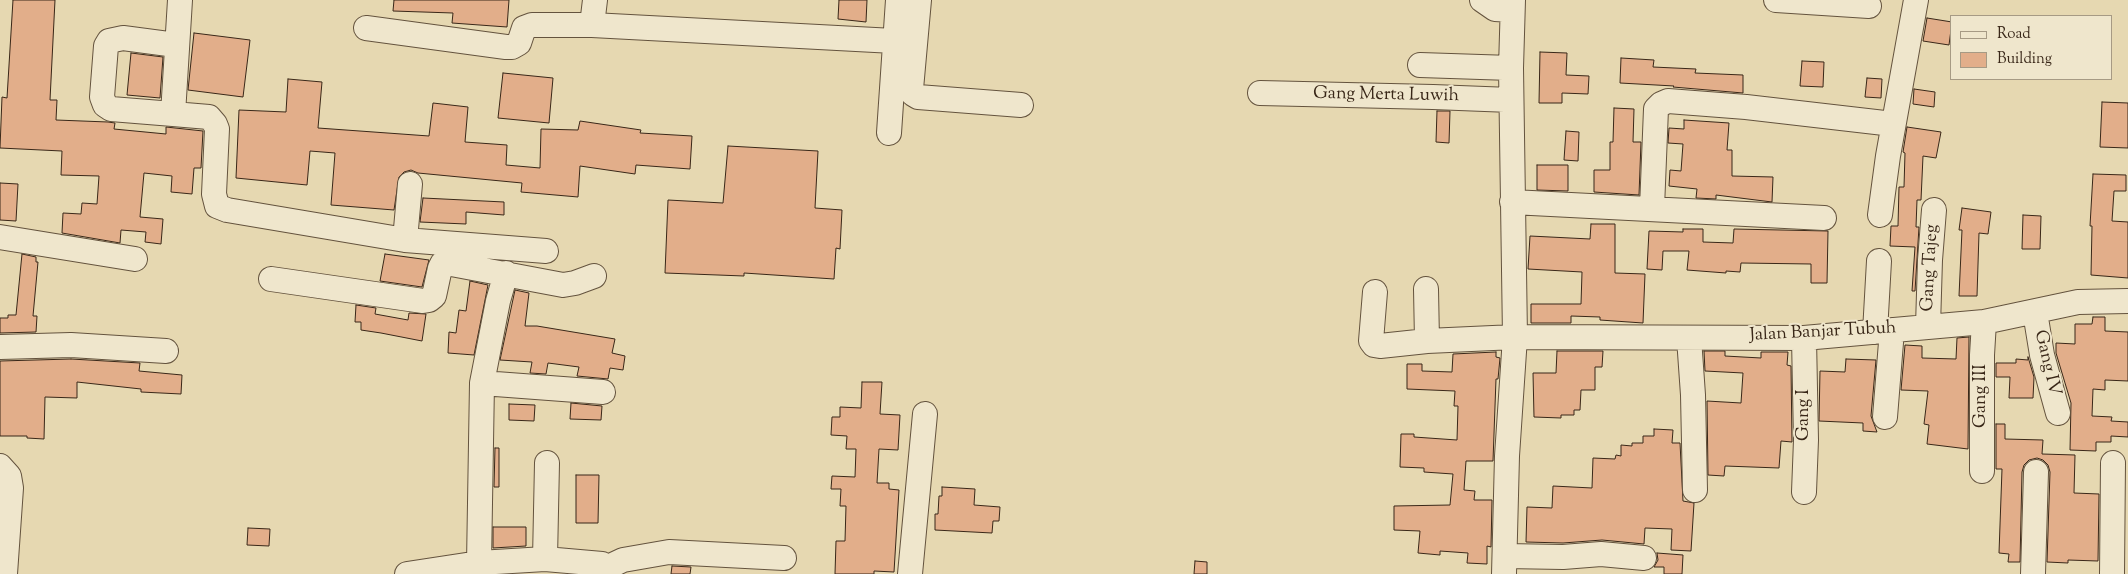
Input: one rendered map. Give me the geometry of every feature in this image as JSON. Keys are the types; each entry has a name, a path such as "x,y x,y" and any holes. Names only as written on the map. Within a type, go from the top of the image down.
{"street":[{"path":"173,114 180,0"},
{"path":"592,25 595,0"},
{"path":"889,133 898,0"},
{"path":"919,0 911,89 913,94 918,97 1021,105"},
{"path":"1482,0 1495,9 1512,5 1511,100 1514,337 1507,456 1505,565 1601,554 1644,558"},
{"path":"1776,0 1870,6"},
{"path":"1880,215 1893,124 1916,0"},
{"path":"366,28 512,47 519,43 524,28 529,25 592,25 894,41"},
{"path":"176,45 123,38 109,41 106,46 102,97 105,105 110,109 209,117 213,120 217,129 214,194 217,206 227,210 405,240 546,251"},
{"path":"1420,65 1511,68"},
{"name":"Gang Merta Luwih","path":"1260,93 1432,96 1511,100"},
{"path":"1652,208 1656,109 1668,101 1746,107 1893,124"},
{"path":"405,240 410,184"},
{"path":"1512,202 1824,218"},
{"name":"Gang Tajeg","path":"1928,326 1934,210"},
{"path":"0,237 135,260"},
{"path":"1879,261 1884,331 1885,418"},
{"path":"271,279 423,301 429,300 434,296 442,264 506,273 562,285 575,283 594,276"},
{"path":"478,563 482,383 498,302 506,273"},
{"path":"1426,288 1427,341"},
{"name":"Jalan Banjar Tubuh","path":"1375,292 1371,341 1374,346 1427,341 1514,337 1804,338 1984,322 2078,302 2128,301"},
{"name":"Gang IV","path":"2035,312 2042,355 2058,413"},
{"name":"Gang III","path":"1982,471 1984,322"},
{"path":"1689,338 1693,395 1695,490"},
{"name":"Gang I","path":"1804,338 1806,440 1804,492"},
{"path":"0,347 71,345 166,350"},
{"path":"482,383 602,392"},
{"path":"910,574 925,414"},
{"path":"2112,574 2113,462"},
{"path":"545,559 548,463"},
{"path":"0,466 9,476 12,488 5,574"},
{"path":"2033,574 2036,472"},
{"path":"407,574 478,563 545,559 602,564 608,571 624,560 669,552 784,558"}],"building":[{"path":"13,0 55,0 50,100 57,100 56,120 108,122 115,123 114,129 166,134 166,127 203,131 201,168 194,168 192,194 171,192 172,176 144,173 140,217 163,219 161,244 145,242 146,232 121,230 120,243 62,233 63,213 81,214 82,203 97,204 99,176 61,175 62,151 0,148 2,97 7,98"},
{"path":"394,0 509,0 507,27 452,23 453,13 393,11"},
{"path":"839,0 867,0 866,22 838,19"},
{"path":"1927,18 1950,22 1949,45 1923,41"},
{"path":"194,33 250,40 243,97 188,90"},
{"path":"1540,52 1567,53 1566,75 1589,76 1588,94 1562,93 1562,103 1539,103"},
{"path":"131,53 163,57 160,98 127,95"},
{"path":"1621,58 1654,60 1653,67 1696,69 1695,73 1743,75 1743,93 1620,83"},
{"path":"1802,61 1824,62 1823,87 1800,86"},
{"path":"503,73 553,78 549,123 498,118"},
{"path":"1867,78 1882,79 1881,98 1865,97"},
{"path":"288,79 322,82 318,128 429,136 433,103 468,107 465,142 507,145 506,165 540,168 541,129 578,130 580,121 641,130 640,133 692,136 690,169 636,165 635,174 580,166 578,197 521,192 522,183 418,173 411,170 404,172 399,177 394,210 331,205 335,153 310,151 307,185 236,178 239,110 286,112"},
{"path":"1914,89 1935,92 1934,107 1913,104"},
{"path":"2102,102 2128,103 2128,148 2100,147"},
{"path":"1614,108 1634,109 1633,142 1641,142 1639,195 1594,192 1594,170 1610,170 1610,142 1613,142"},
{"path":"1437,111 1450,111 1449,143 1436,142"},
{"path":"1684,120 1729,123 1727,150 1732,150 1732,176 1773,177 1772,202 1716,195 1716,199 1696,198 1697,189 1669,186 1670,170 1681,171 1683,144 1668,143 1669,128 1684,129"},
{"path":"1907,127 1941,132 1936,158 1923,156 1921,200 1917,200 1916,227 1919,227 1915,291 1912,291 1915,247 1890,246 1891,226 1898,226 1899,187 1904,187 1905,153 1903,152"},
{"path":"1566,131 1579,132 1578,161 1564,160"},
{"path":"728,146 818,151 815,208 842,210 840,249 836,248 834,279 744,273 744,276 665,273 668,200 723,203"},
{"path":"1537,165 1568,165 1568,191 1537,190"},
{"path":"2093,174 2126,175 2126,191 2114,191 2112,221 2128,222 2128,278 2091,275 2092,226 2090,226"},
{"path":"0,183 18,184 16,221 0,220"},
{"path":"423,198 504,202 504,215 466,212 466,224 420,222"},
{"path":"1962,208 1991,212 1988,234 1979,233 1977,296 1959,296 1962,230 1959,230"},
{"path":"2023,215 2041,216 2040,249 2022,249"},
{"path":"1591,224 1615,224 1615,273 1645,274 1643,323 1600,320 1600,317 1571,316 1571,323 1531,323 1531,304 1581,304 1582,272 1528,269 1530,236 1590,239"},
{"path":"1683,229 1703,229 1703,242 1733,243 1734,229 1828,231 1827,283 1811,283 1811,264 1741,263 1740,272 1726,271 1726,273 1687,270 1689,251 1663,251 1662,270 1647,269 1649,231 1683,232"},
{"path":"22,254 36,257 36,262 38,262 33,316 37,316 36,332 0,333 0,318 16,315"},
{"path":"385,254 429,260 422,287 380,281"},
{"path":"470,281 488,285 474,355 448,353 449,332 456,333 459,310 466,311"},
{"path":"515,290 529,293 525,326 537,326 615,339 612,353 625,356 623,370 610,368 608,379 577,376 579,367 548,363 546,374 530,373 532,362 500,360"},
{"path":"356,305 376,308 375,314 408,320 409,313 426,314 422,341 361,330 361,322 355,322"},
{"path":"2093,317 2105,317 2105,331 2128,332 2128,381 2105,380 2105,390 2093,389 2092,416 2112,417 2111,421 2128,422 2128,437 2111,436 2111,442 2096,442 2096,451 2070,450 2071,403 2056,353 2056,343 2075,344 2075,324 2092,324"},
{"path":"1969,337 1968,449 1927,444 1929,425 1924,424 1928,391 1901,390 1905,345 1922,346 1922,358 1956,359 1957,338"},
{"path":"1557,351 1603,351 1602,367 1595,367 1595,390 1581,390 1580,410 1574,410 1574,415 1561,415 1561,418 1534,417 1533,373 1556,373"},
{"path":"1704,351 1725,351 1725,356 1761,358 1761,352 1788,352 1787,365 1791,366 1792,442 1781,441 1779,468 1725,466 1724,476 1708,475 1707,401 1741,403 1743,373 1705,371"},
{"path":"1496,352 1496,357 1500,358 1498,379 1496,379 1493,461 1466,461 1464,490 1475,491 1474,500 1492,500 1491,547 1487,546 1487,564 1467,563 1468,553 1440,551 1440,555 1418,553 1420,531 1394,530 1394,506 1450,505 1453,474 1424,472 1424,468 1400,467 1401,434 1414,434 1414,437 1457,440 1458,406 1454,406 1455,391 1407,389 1407,364 1422,364 1422,371 1452,372 1453,354"},
{"path":"2028,357 2034,377 2033,398 2009,398 2010,377 1996,377 1996,363 2016,363 2016,359 2028,360"},
{"path":"71,359 140,363 139,371 182,375 181,394 141,392 141,389 77,382 77,398 45,397 44,439 27,438 27,436 0,436 0,361"},
{"path":"1846,359 1876,360 1871,416 1877,432 1863,431 1863,423 1819,421 1820,371 1845,372"},
{"path":"862,382 882,382 880,414 900,415 898,450 879,449 877,483 889,483 889,489 899,490 894,572 874,571 874,574 835,574 836,541 845,541 846,506 840,506 841,489 831,489 832,476 855,477 856,449 846,449 847,436 831,435 832,417 840,417 840,407 861,408"},
{"path":"571,403 602,406 601,420 570,419"},
{"path":"509,404 535,405 534,421 509,420"},
{"path":"1996,424 2005,424 2005,439 2043,440 2042,454 2075,455 2074,493 2099,494 2098,561 2068,560 2068,563 2047,562 2050,472 2048,465 2043,460 2037,458 2029,460 2024,465 2022,472 2020,562 2008,562 2009,554 1999,553 2002,469 1996,469"},
{"path":"1654,429 1673,430 1672,443 1680,443 1683,501 1694,503 1691,551 1671,550 1672,529 1645,528 1644,544 1602,540 1563,543 1526,542 1527,507 1552,508 1553,486 1592,488 1593,458 1615,459 1616,455 1621,456 1621,445 1632,446 1632,443 1643,443 1643,436 1654,436"},
{"path":"495,448 499,448 499,487 494,487"},
{"path":"576,475 599,475 598,523 576,523"},
{"path":"942,487 975,489 974,505 1000,507 999,521 993,521 992,533 935,530 935,514 938,514 939,496 942,496"},
{"path":"493,527 526,527 526,546 493,548"},
{"path":"248,528 270,529 269,546 247,545"},
{"path":"1657,553 1683,555 1682,574 1664,574 1664,567 1654,567 1658,560"},
{"path":"1195,561 1207,562 1207,574 1194,574"},
{"path":"672,566 691,567 690,574 671,574"}]}
